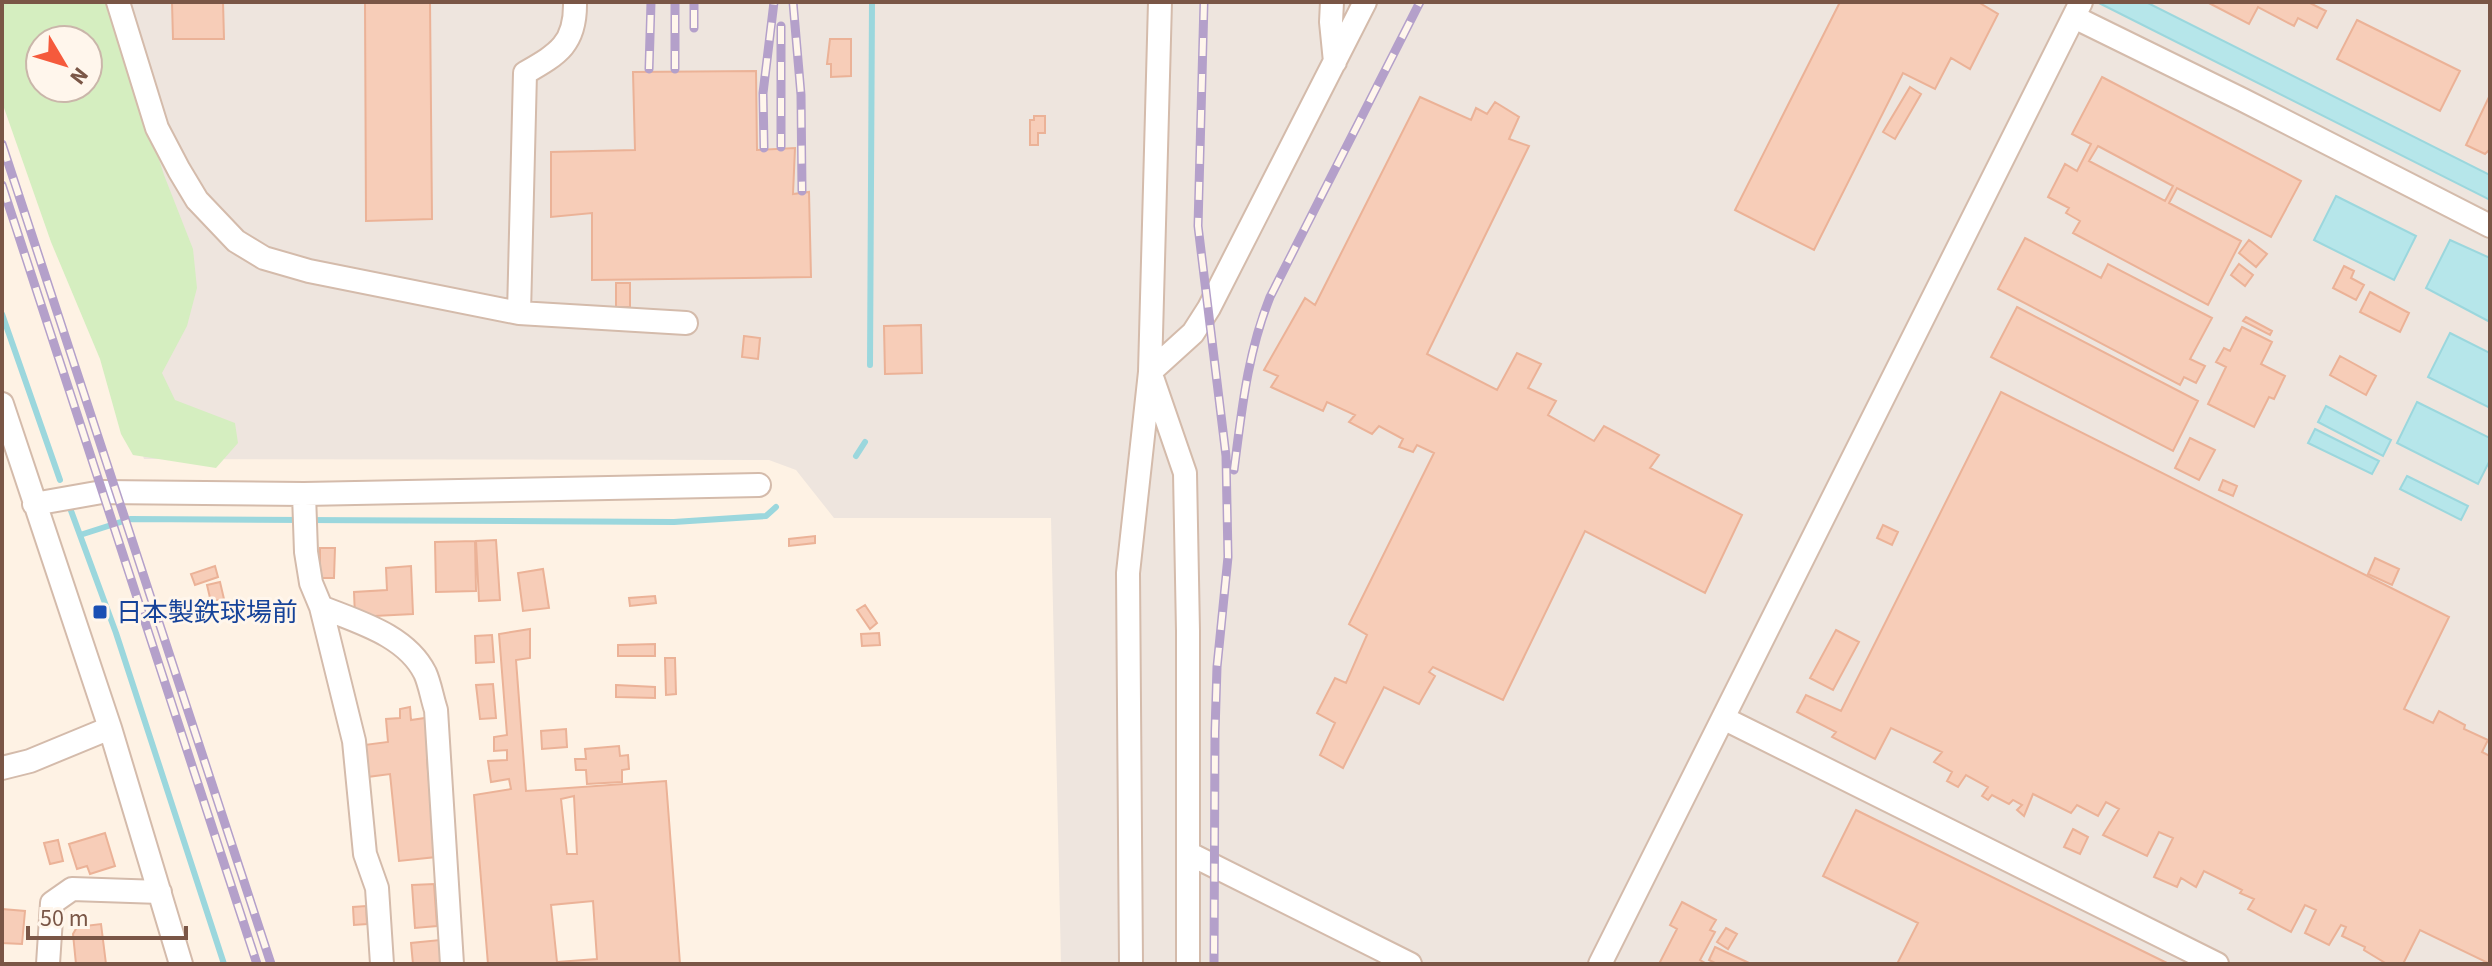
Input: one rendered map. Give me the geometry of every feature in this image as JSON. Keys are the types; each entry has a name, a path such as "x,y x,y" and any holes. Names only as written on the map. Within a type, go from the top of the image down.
{"street":[{"path":"118,2 157,128 197,200 236,241 264,258 309,271 519,313 686,323"},
{"path":"519,313 525,73 559,53 576,22 575,2"},
{"path":"1131,964 1128,573 1150,372 1160,2"},
{"path":"1332,2 1335,62"},
{"path":"1150,372 1193,333 1209,308 1365,2"},
{"path":"1600,964 2078,10 2243,100 2490,226"},
{"path":"1150,372 1185,473 1188,964"},
{"path":"2,404 6,429 110,728 181,964"},
{"path":"34,504 102,492 304,511 759,485"},
{"path":"304,511 311,583 321,607 354,741 365,854 377,888 382,964"},
{"path":"321,607 387,635 410,654 425,673 436,710 452,964"},
{"path":"1723,718 2217,964"},
{"path":"2,768 30,761 110,728"},
{"path":"1188,853 1410,964"},
{"path":"48,964 52,903 72,889 160,892"}],"shaded area":[{"path":"2,2 2490,2 2490,964 1061,964 1051,518 834,518 796,470 769,460 144,459 29,104 104,104 104,24 24,24 24,89 11,49"}],"green space":[{"path":"2,2 108,2 164,175 193,249 197,288 187,326 162,373 175,400 235,423 238,443 216,468 133,455 121,434 100,359 51,242 3,105"}],"water":[{"path":"2097,2 2146,2 2490,175 2490,200"},
{"path":"2336,196 2416,236 2394,280 2314,240"},
{"path":"2450,240 2490,258 2490,322 2426,288"},
{"path":"2450,333 2490,353 2490,408 2428,377"},
{"path":"2417,402 2490,438 2490,460 2478,484 2397,443"},
{"path":"2326,406 2391,440 2383,456 2318,422"},
{"path":"2315,429 2379,461 2372,474 2308,443"},
{"path":"2407,476 2468,506 2461,520 2400,489"}],"building":[{"path":"172,2 223,2 224,39 173,39"},
{"path":"365,2 430,2 432,219 366,221"},
{"path":"1840,2 1978,2 1998,14 1970,69 1951,58 1935,89 1903,73 1814,250 1735,210"},
{"path":"2207,2 2308,2 2326,11 2317,28 2298,18 2294,26 2258,7 2249,24"},
{"path":"2357,20 2460,71 2440,111 2337,59"},
{"path":"830,39 851,39 851,76 831,77 831,64 827,64"},
{"path":"756,71 757,150 795,148 793,194 809,192 811,277 592,280 592,213 551,217 551,152 635,150 633,72"},
{"path":"2102,77 2301,181 2271,237 2177,188 2169,203 2241,241 2208,305 2073,233 2080,221 2066,213 2069,208 2048,197 2065,164 2077,171 2091,144 2072,134","holes":["2098,146 2173,186 2165,201 2089,161"]},
{"path":"1910,87 1921,94 1895,139 1883,132"},
{"path":"2490,95 2490,149 2485,154 2466,145"},
{"path":"1420,97 1471,120 1476,108 1487,114 1495,102 1519,117 1509,139 1529,146 1427,354 1497,390 1517,353 1541,364 1528,388 1556,401 1548,415 1594,441 1604,426 1659,455 1650,468 1742,515 1705,593 1585,531 1503,700 1433,667 1429,672 1435,676 1419,704 1384,687 1343,768 1320,755 1335,723 1317,713 1335,678 1346,683 1367,635 1349,624 1434,453 1417,445 1413,452 1399,447 1403,439 1379,426 1372,434 1349,422 1355,415 1327,402 1323,411 1271,387 1278,376 1264,370 1305,298 1315,305"},
{"path":"1034,116 1045,116 1045,133 1038,133 1038,145 1030,145 1030,120 1034,120"},
{"path":"2025,238 2101,278 2108,264 2212,318 2190,359 2205,366 2196,383 2184,377 2180,385 1998,289"},
{"path":"2249,240 2267,254 2256,267 2239,253"},
{"path":"2239,264 2253,275 2245,286 2231,275"},
{"path":"2344,266 2354,271 2351,278 2364,285 2356,300 2333,288"},
{"path":"616,283 630,283 630,307 616,307"},
{"path":"2370,292 2409,313 2400,332 2360,312"},
{"path":"2017,307 2198,401 2173,451 1991,357"},
{"path":"2246,317 2272,331 2270,335 2243,321"},
{"path":"921,325 922,373 885,374 884,326"},
{"path":"2242,327 2272,342 2261,364 2285,376 2274,399 2269,397 2254,427 2208,404 2226,367 2216,362 2224,348 2230,351"},
{"path":"744,336 760,338 758,359 742,357"},
{"path":"2340,356 2376,376 2366,395 2330,375"},
{"path":"2001,392 2449,617 2404,709 2433,723 2439,711 2465,725 2464,729 2488,740 2482,752 2490,756 2490,964 2420,930 2403,964 2387,964 2364,950 2365,947 2342,936 2346,927 2341,925 2329,945 2305,933 2316,910 2305,905 2291,932 2248,909 2254,899 2240,893 2242,890 2204,871 2196,887 2181,878 2177,887 2154,877 2173,838 2159,832 2147,856 2103,835 2119,809 2106,802 2098,816 2077,805 2071,813 2033,794 2024,816 2017,810 2022,805 2013,800 2009,804 1992,795 1988,800 1982,796 1988,787 1966,775 1958,787 1947,781 1952,772 1934,762 1942,752 1891,728 1875,759 1832,737 1836,732 1797,712 1806,695 1841,711"},
{"path":"2190,438 2215,450 2199,480 2175,468"},
{"path":"2223,480 2237,486 2233,496 2219,490"},
{"path":"1883,525 1898,532 1892,545 1877,538"},
{"path":"815,536 815,543 789,546 789,539"},
{"path":"496,540 500,600 479,601 476,541"},
{"path":"475,541 476,591 436,592 435,542"},
{"path":"320,548 335,548 334,578 320,578"},
{"path":"2375,558 2399,569 2392,585 2368,574"},
{"path":"215,566 218,577 195,585 191,574"},
{"path":"411,566 413,614 355,617 354,592 387,590 386,568"},
{"path":"543,569 549,608 523,611 518,573"},
{"path":"220,582 224,599 211,602 207,585"},
{"path":"655,596 656,603 630,606 629,598"},
{"path":"865,605 877,623 870,629 857,610"},
{"path":"530,629 530,658 516,660 526,791 666,781 680,964 488,964 474,795 511,789 509,779 491,782 488,761 507,760 507,750 494,751 494,737 507,735 499,634","holes":["574,796 577,854 567,854 561,799","593,901 597,959 557,962 551,905"]},
{"path":"1836,630 1859,642 1833,690 1810,678"},
{"path":"879,633 880,645 862,646 861,634"},
{"path":"492,635 494,662 476,663 475,636"},
{"path":"655,644 655,656 618,656 618,645"},
{"path":"665,658 675,658 676,694 666,695"},
{"path":"493,684 496,718 480,719 476,685"},
{"path":"616,685 655,687 655,698 616,697"},
{"path":"410,707 411,720 425,718 427,742 437,759 427,760 436,857 399,861 390,774 367,777 364,745 388,742 386,719 400,718 400,709"},
{"path":"566,729 567,747 542,749 541,731"},
{"path":"619,746 620,756 628,755 629,769 622,770 622,782 587,784 586,770 576,770 575,759 586,759 585,749"},
{"path":"1856,810 2169,964 1897,964 1918,923 1823,876"},
{"path":"2073,829 2088,837 2080,854 2064,847"},
{"path":"105,833 115,866 90,874 87,866 77,869 69,844"},
{"path":"58,840 63,861 50,864 44,843"},
{"path":"434,884 437,926 415,928 412,885"},
{"path":"1682,902 1716,920 1710,930 1715,932 1700,960 1707,964 1659,964 1677,929 1670,925"},
{"path":"366,906 367,924 354,925 353,907"},
{"path":"2,909 25,911 22,944 2,943"},
{"path":"101,924 106,964 76,964 73,934 77,927"},
{"path":"1726,928 1737,934 1728,949 1717,942"},
{"path":"440,940 442,964 413,964 411,943"},
{"path":"1715,947 1749,964 1717,964 1709,960"}],"waterway":[{"path":"870,365 872,2"},
{"path":"2,314 60,480"},
{"path":"856,456 865,442"},
{"path":"80,535 130,519 674,522 766,516 776,507"},
{"path":"70,508 116,633 224,964"}],"railway":[{"path":"649,69 651,2"},
{"path":"675,2 675,69"},
{"path":"694,2 694,28"},
{"path":"764,148 763,93 774,2"},
{"path":"793,2 801,95 802,191"},
{"path":"1204,2 1198,226 1226,456 1228,557 1217,667 1214,964"},
{"path":"1234,470 1251,361 1270,297 1420,2"},
{"path":"781,26 781,147"},
{"path":"2,144 271,964"},
{"path":"2,185 257,964"}],"place":[{"name":"日本製鉄球場前","path":"100,612"}]}
